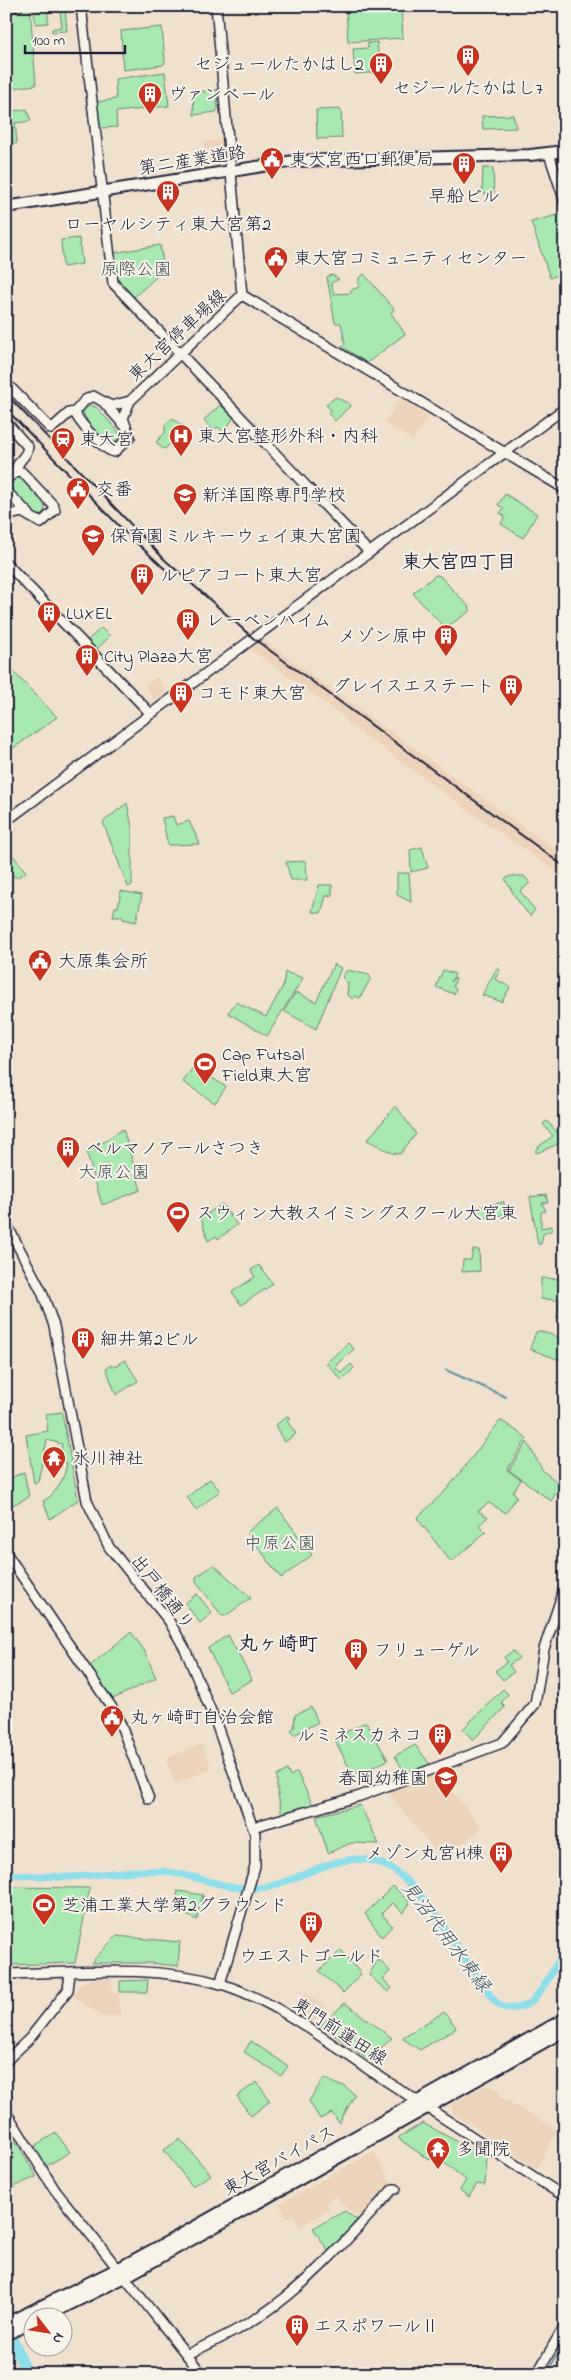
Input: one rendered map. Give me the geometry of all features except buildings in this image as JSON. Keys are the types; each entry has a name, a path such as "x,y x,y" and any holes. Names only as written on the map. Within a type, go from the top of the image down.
{"highway":[{"name":"東大宮バイパス","path":"59,2308 422,2104 565,2019"},
{"name":"東大宮バイパス","path":"422,2104 565,2030"},
{"name":"東大宮バイパス","path":"6,2334 20,2323 121,2273"},
{"name":"東大宮バイパス","path":"6,2324 20,2323"}],"main road":[{"name":"第二産業道路","path":"550,156 565,151"},
{"name":"第二産業道路","path":"6,212 302,160 565,156"},
{"name":"第二産業道路","path":"6,207 102,194"}],"street":[{"path":"6,7 18,6"},
{"path":"82,6 113,283 369,552"},
{"name":"東大宮停車場線","path":"130,401 242,296 216,6"},
{"path":"550,156 565,202"},
{"path":"242,296 565,489"},
{"path":"6,383 51,430 68,413 75,412 89,396 97,397 129,431 128,440 117,451 111,452 79,420 75,412"},
{"path":"105,404 116,406 130,401"},
{"path":"124,425 125,412 130,401"},
{"path":"6,820 565,408"},
{"path":"6,422 28,447 27,453 17,464 16,472 6,480"},
{"path":"8,493 40,523 43,523 54,512 54,507 24,474 16,472"},
{"path":"8,493 13,506 8,517"},
{"path":"8,517 22,512 29,514"},
{"path":"6,563 151,714"},
{"name":"出戸橋通り","path":"6,1223 42,1292 54,1326 87,1501 92,1516 113,1553 163,1613 186,1648 216,1723 253,1827 257,1851 252,1878 220,1984"},
{"path":"6,1553 117,1715 149,1799"},
{"path":"253,1827 360,1796 502,1742 535,1704 544,1649 565,1586"},
{"name":"東門前蓮田線","path":"6,1974 121,1970 160,1972 220,1984 254,1997 289,2016 565,2197"},
{"path":"6,2060 30,2038 68,1990 70,1973"},
{"path":"6,2112 55,2190 188,2354 202,2374"},
{"path":"188,2354 235,2332 296,2290 329,2258 393,2189 396,2190"},
{"path":"537,2374 565,2325"}],"shaded area":[{"path":"222,140 224,162 221,166 207,169 203,142"},
{"path":"400,398 429,416 413,440 385,423"},
{"path":"262,639 565,857 565,877 477,817 345,721 346,719 250,648"},
{"path":"157,677 169,695 158,704 145,686"},
{"path":"202,1744 212,1769 175,1784 165,1759"},
{"path":"437,1772 482,1828 443,1860 389,1794 389,1791"},
{"path":"90,1979 112,1979 113,1993 119,1993 120,2015 104,2018 72,1995 81,1984"},
{"path":"305,1993 325,2005 314,2023 294,2010"},
{"path":"486,2085 500,2090 499,2096 558,2130 536,2169 452,2112 452,2102"},
{"path":"374,2151 391,2183 360,2216 357,2216 341,2204 336,2195 326,2202 330,2209 300,2227 293,2215 287,2218 279,2204"}],"green space":[{"path":"30,6 36,85 6,89 6,7"},
{"path":"346,6 401,6 403,38 348,42"},
{"path":"65,8 67,31 52,32 52,29 62,27 60,11 48,12 48,23 36,24 34,14 37,11"},
{"path":"162,27 165,62 163,65 123,70 121,31"},
{"path":"377,42 380,72 355,74 353,49 368,48 368,43"},
{"path":"165,72 169,106 116,112 117,127 100,128 96,102 116,99 115,79"},
{"path":"217,90 218,109 216,112 194,115 193,92"},
{"path":"27,109 31,121 15,123 17,143 6,145 6,112"},
{"path":"341,109 342,138 317,139 316,110"},
{"path":"513,115 516,128 483,129 482,116"},
{"path":"483,168 493,168 494,193 482,194"},
{"path":"565,213 565,272 550,278 531,222"},
{"path":"79,238 82,264 63,267 61,240"},
{"name":"原際公園","path":"160,245 164,270 133,298 117,281 113,253"},
{"path":"364,274 394,309 391,313 405,334 367,363 341,346 345,344 341,323 335,323 327,277 332,275 339,279 331,283 334,294 351,293 351,290 359,287 359,278"},
{"path":"336,397 351,405 335,421 328,413 331,410 326,405"},
{"path":"90,405 96,407 119,432 121,436 114,443 100,436 87,420 83,411"},
{"path":"220,405 234,417 224,433 218,427 213,430 204,420"},
{"path":"173,418 185,429 165,449 156,442 165,433 165,425"},
{"path":"16,477 25,481 39,495 45,510 41,515 27,508 14,492 10,483"},
{"path":"505,494 537,514 523,538 501,524 505,516 500,513 504,508 498,505"},
{"path":"436,575 440,576 470,608 470,611 445,628 414,595 414,592"},
{"path":"101,628 110,636 95,651 86,642"},
{"path":"6,664 57,717 8,752 6,750"},
{"path":"127,803 132,827 132,885 128,887 103,822"},
{"path":"173,816 176,825 189,821 200,844 168,845 162,818"},
{"path":"6,846 26,872 18,877 14,877 6,866"},
{"path":"422,847 428,868 411,872 410,850"},
{"path":"306,861 307,880 291,880 286,862"},
{"path":"397,873 409,873 411,902 397,895"},
{"path":"510,876 524,876 530,883 520,891 535,910 530,916 518,901 505,879"},
{"path":"319,885 332,885 332,895 326,896 321,913 312,912"},
{"path":"121,891 142,895 136,922 123,919 123,916 113,916 115,907 118,907"},
{"path":"334,964 341,968 316,1029 284,1011 296,992 316,1002"},
{"path":"497,968 500,970 495,979 510,987 502,1002 482,995"},
{"path":"347,970 369,975 371,978 360,998 355,996 353,999 347,995 348,983 342,977"},
{"path":"443,970 455,974 451,982 454,978 456,979 453,987 456,989 454,994 436,987"},
{"path":"285,972 303,978 267,1036 228,1013 236,1002 266,1017 283,986"},
{"name":"Cap Futsal Field東大宮","path":"194,1066 226,1087 215,1103 183,1082"},
{"path":"396,1106 416,1134 400,1154 392,1153 367,1140"},
{"path":"547,1121 565,1141 537,1153 535,1151 538,1147 553,1136 543,1124"},
{"name":"大原公園","path":"123,1129 141,1190 102,1205 87,1153"},
{"path":"546,1195 548,1202 542,1203 546,1211 541,1212 541,1228 552,1226 552,1230 543,1234 541,1244 538,1244 530,1197"},
{"path":"504,1202 504,1215 480,1218 478,1213 480,1207"},
{"path":"222,1204 237,1225 218,1239 216,1236 208,1241 201,1218"},
{"path":"473,1249 479,1250 480,1271 462,1272 463,1260 471,1260"},
{"path":"259,1265 273,1284 241,1305 232,1292 255,1277 251,1270"},
{"path":"541,1278 565,1279 565,1318 557,1318 559,1300 541,1299"},
{"path":"539,1331 565,1339 565,1362 530,1349 536,1332"},
{"path":"348,1343 354,1349 337,1364 336,1368 341,1373 351,1364 354,1368 342,1380 326,1363"},
{"path":"125,1360 138,1381 116,1395 106,1368 112,1365 113,1367"},
{"path":"62,1412 78,1500 50,1519 43,1501 56,1490 64,1474 67,1463 59,1461 62,1444 47,1440 38,1481 34,1483 26,1435 48,1431 46,1414"},
{"path":"287,1416 291,1418 287,1421 296,1434 285,1442 276,1425"},
{"path":"500,1421 527,1438 507,1470 521,1480 513,1492 517,1496 506,1513 489,1503 478,1511 488,1517 479,1525 486,1532 451,1562 417,1518 448,1488"},
{"path":"527,1442 543,1471 561,1485 551,1501 509,1470"},
{"path":"24,1472 29,1497 6,1508 6,1480"},
{"path":"210,1479 220,1491 196,1510 187,1497"},
{"name":"中原公園","path":"278,1508 312,1555 281,1578 247,1532"},
{"path":"214,1565 251,1598 225,1616 221,1615 196,1581 196,1577"},
{"path":"197,1594 212,1613 200,1623 185,1603"},
{"path":"131,1632 144,1650 156,1678 113,1699 91,1669 91,1665"},
{"path":"228,1635 252,1680 229,1692 208,1648"},
{"path":"513,1651 519,1658 509,1665 514,1672 503,1680 495,1671 507,1662 504,1657"},
{"path":"503,1689 508,1694 501,1703 505,1707 473,1740 463,1729"},
{"path":"311,1707 318,1722 294,1735 291,1730 294,1728 295,1715"},
{"path":"366,1722 388,1760 353,1776 334,1738"},
{"path":"415,1745 432,1767 406,1775 395,1756"},
{"path":"287,1770 290,1776 297,1772 313,1805 311,1808 282,1816 277,1789 277,1776"},
{"path":"360,1805 379,1844 351,1843 328,1853 316,1816"},
{"path":"393,1886 410,1903 403,1913 393,1903 382,1914 392,1926 382,1937 365,1914"},
{"name":"芝浦工業大学第2グラウンド","path":"6,1887 90,1888 75,1963 6,1965"},
{"path":"178,1891 203,1895 197,1920 174,1909"},
{"path":"116,1936 180,1942 178,1966 150,1963 91,1963"},
{"path":"341,1950 361,1974 343,1993 319,1971"},
{"path":"378,1959 390,1971 383,1979 392,1988 388,1992 369,1975"},
{"path":"148,1980 147,1992 120,1992 120,1981"},
{"path":"345,2003 392,2038 368,2060 321,2025"},
{"path":"444,2012 456,2027 455,2029 420,2050 403,2039 403,2037"},
{"path":"251,2041 288,2066 281,2076 244,2052"},
{"path":"324,2078 340,2086 343,2085 355,2095 339,2123 332,2113 320,2119 309,2101"},
{"path":"257,2082 270,2101 251,2116 237,2096"},
{"path":"423,2123 487,2158 485,2185 477,2184 469,2197 460,2190 466,2180 446,2164 425,2157 399,2139 399,2137"},
{"path":"11,2133 36,2177 6,2190 6,2135"},
{"path":"56,2133 70,2152 45,2167 35,2148 37,2144"},
{"path":"180,2139 211,2175 192,2186 164,2150"},
{"path":"345,2211 357,2220 329,2252 313,2228"}],"waterway":[{"path":"446,1370 506,1397"},
{"name":"見沼代用水東縁","path":"6,1874 67,1877 134,1871 157,1871 182,1874 234,1887 257,1888 288,1881 333,1863 364,1859 380,1863 395,1871 422,1897 492,1998 501,2006 510,2008 524,2006 532,2001 545,1984 565,1950"},
{"path":"6,2324 27,2374"},
{"path":"546,2374 565,2342"}],"railway":[{"path":"6,394 165,560 253,638 565,867"},
{"path":"6,409 123,530 168,572"}],"place":[{"name":"セジールたかはし7","path":"468,77"},
{"name":"セジュールたかはし2","path":"381,85"},
{"name":"ヴァンベール","path":"150,115"},
{"name":"東大宮西口郵便局","path":"272,180"},
{"name":"早船ビル","path":"464,185"},
{"name":"ローヤルシティ東大宮第2","path":"168,213"},
{"name":"東大宮コミュニティセンター","path":"276,279"},
{"name":"東大宮整形外科・内科","path":"181,457"},
{"name":"東大宮","path":"63,460"},
{"name":"交番","path":"78,510"},
{"name":"新洋国際専門学校","path":"185,516"},
{"name":"保育園ミルキーウェイ東大宮園","path":"93,557"},
{"name":"ルピアコート東大宮","path":"142,596"},
{"name":"LUXEL","path":"49,634"},
{"name":"レーベンハイム","path":"188,641"},
{"name":"メゾン原中","path":"446,657"},
{"name":"City Plaza大宮","path":"87,677"},
{"name":"グレイスエステート","path":"511,707"},
{"name":"コモド東大宮","path":"181,714"},
{"name":"大原集会所","path":"40,982"},
{"name":"Cap Futsal Field東大宮","path":"205,1085"},
{"name":"ベルマノアールさつき","path":"68,1169"},
{"name":"スウィン大教スイミングスクール大宮東","path":"178,1234"},
{"name":"細井第2ビル","path":"83,1360"},
{"name":"氷川神社","path":"54,1479"},
{"name":"フリューゲル","path":"356,1671"},
{"name":"丸ヶ崎町自治会館","path":"112,1738"},
{"name":"ルミネスカネコ","path":"440,1756"},
{"name":"春岡幼稚園","path":"446,1799"},
{"name":"メゾン丸宮H棟","path":"501,1874"},
{"name":"芝浦工業大学第2グラウンド","path":"44,1926"},
{"name":"ウエストゴールド","path":"311,1944"},
{"name":"多聞院","path":"438,2170"},
{"name":"エスポワールⅡ","path":"297,2347"}],"district":[{"name":"東大宮四丁目","path":"459,561"},
{"name":"丸ヶ崎町","path":"278,1643"}]}
